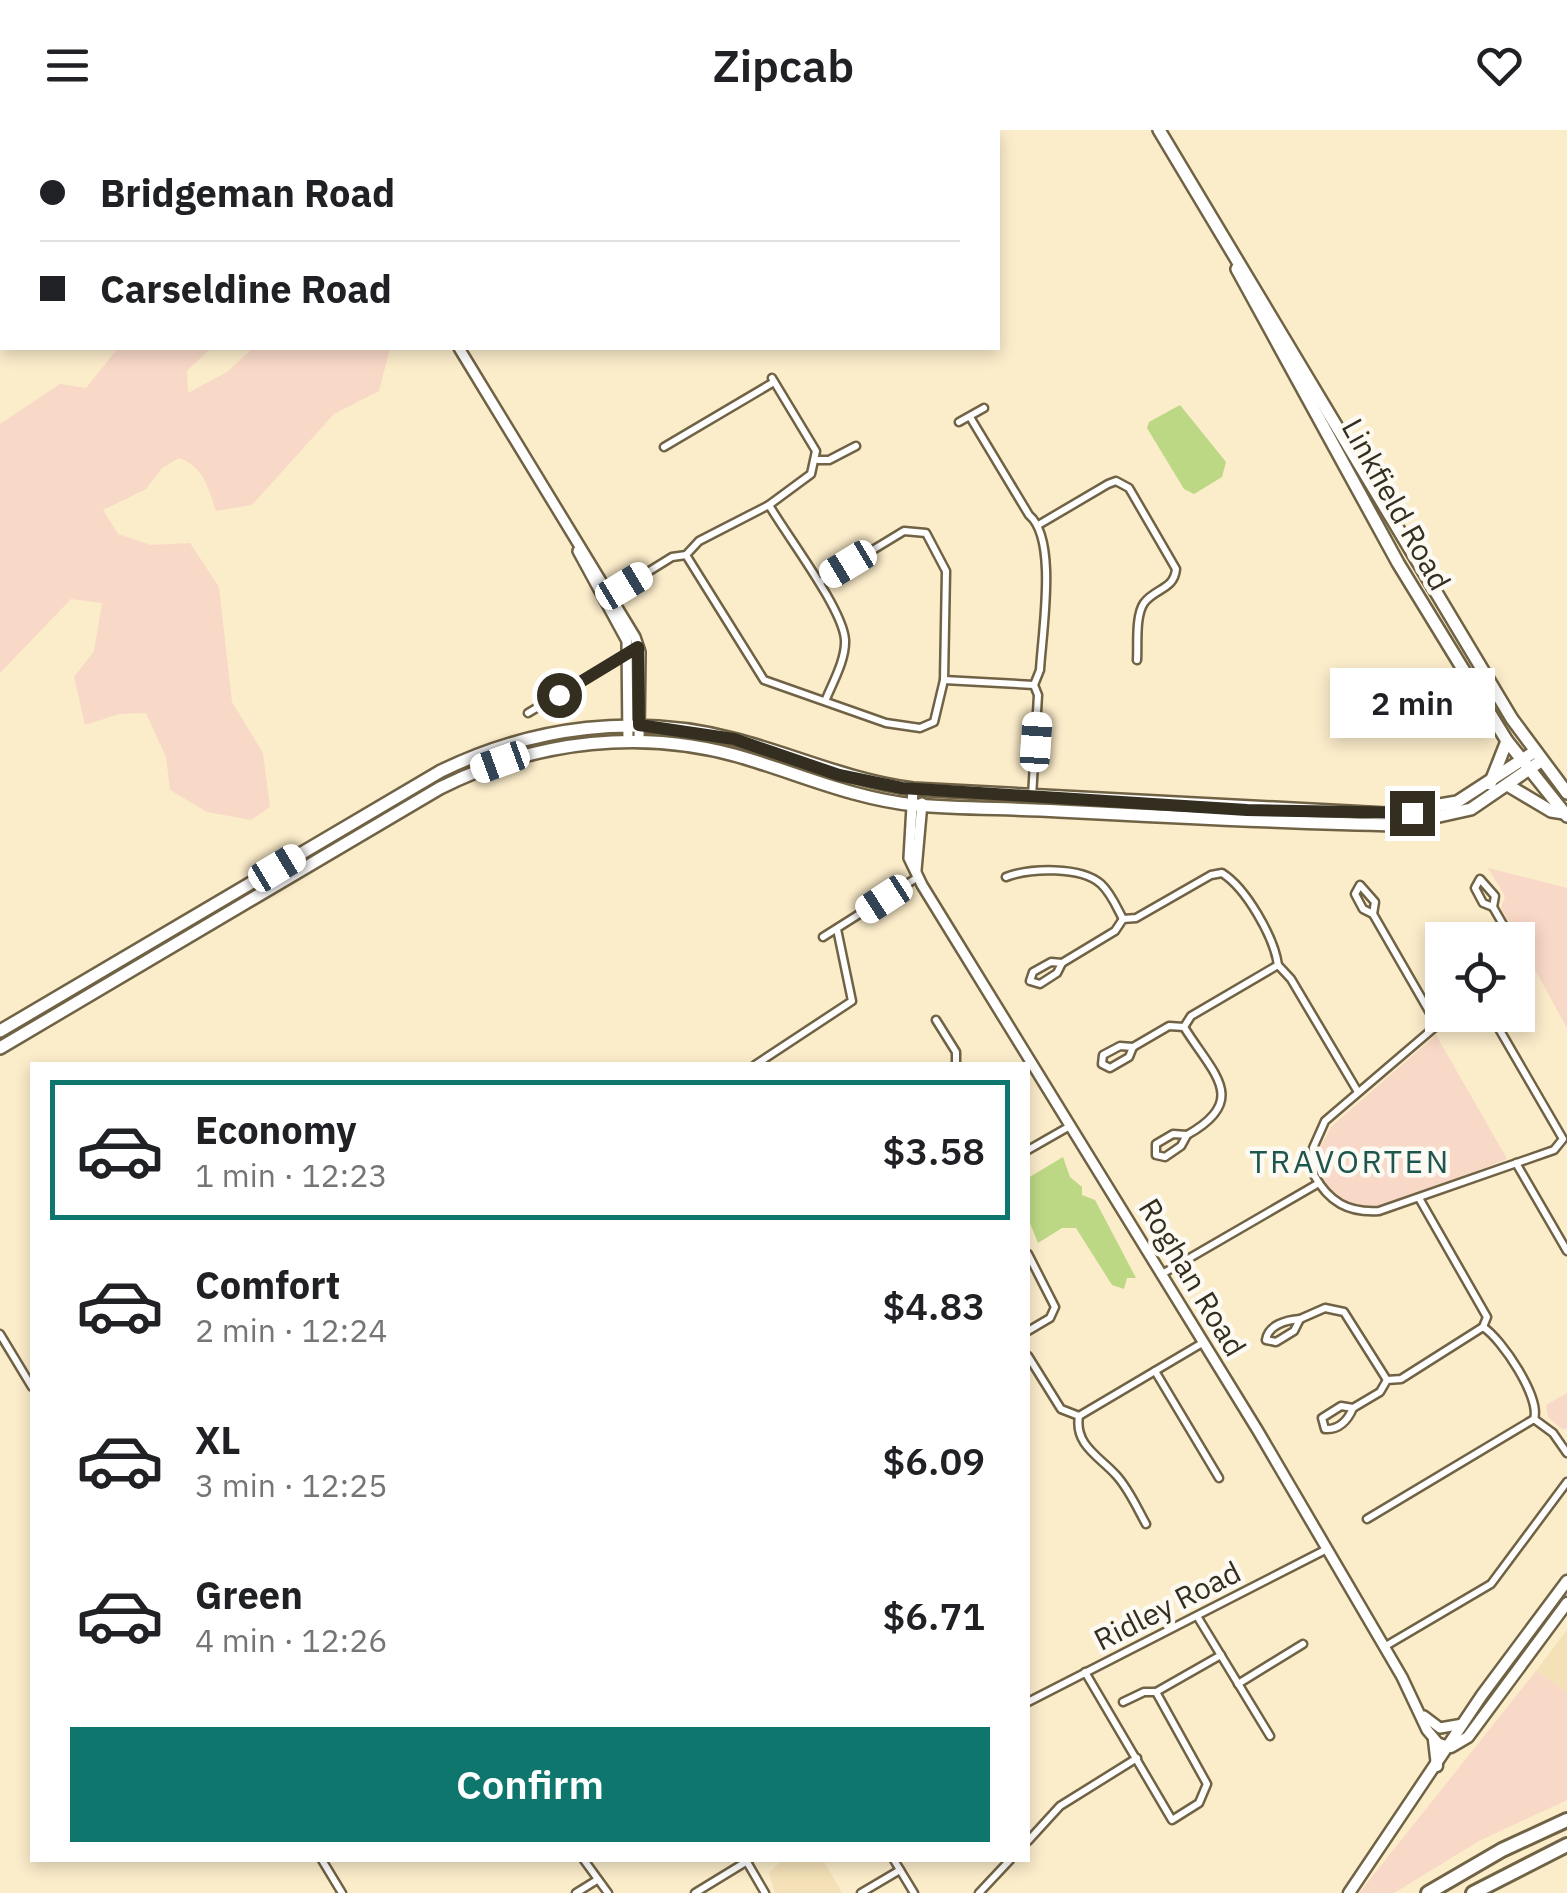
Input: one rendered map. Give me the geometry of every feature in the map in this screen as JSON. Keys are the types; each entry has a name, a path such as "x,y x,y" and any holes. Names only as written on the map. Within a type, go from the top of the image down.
{"highway":[{"path":"1428,1893 1487,1858 1567,1820"},
{"path":"1473,1893 1567,1844"}],"main road":[{"name":"Linkfield Road","path":"1159,130 1279,326 1384,510 1538,757 1567,793"},
{"name":"Linkfield Road","path":"1203,204 1378,528 1507,741 1566,814"},
{"path":"0,1031 441,771 517,741 634,725 734,739 839,775 918,790 1400,814 1447,805 1538,757"},
{"path":"0,1048 450,783 540,751 634,741 714,750 827,788 916,805 1398,825 1458,814 1509,786 1525,766"},
{"path":"1490,784 1507,741"},
{"path":"1509,786 1551,811 1566,814"},
{"path":"1349,1893 1567,1581"},
{"path":"1450,1747 1468,1737 1567,1603"},
{"path":"1434,1740 1438,1766"}],"street":[{"path":"461,350 638,647 634,741"},
{"path":"664,447 774,380 818,460"},
{"path":"958,422 984,408"},
{"path":"970,417 1028,515 1040,524 1046,553 1040,670 1034,685 1038,694 1032,798"},
{"path":"818,460 829,460 856,446"},
{"path":"607,597 672,557 686,556 699,542 769,505 811,474 818,460"},
{"path":"1040,524 1108,484 1116,482 1129,488 1176,569 1171,584 1150,597 1141,610 1137,660"},
{"path":"769,505 820,582 845,643 826,700"},
{"path":"686,556 764,680 811,699 826,700 842,710 886,722 928,726 938,715 944,680 946,571 926,533 904,531 820,582"},
{"path":"607,597 628,653 634,725"},
{"path":"528,713 638,647"},
{"path":"944,680 1034,685"},
{"name":"Roghan Road","path":"918,790 909,855 917,874 1328,1549 1434,1740"},
{"path":"1006,877 1020,872 1088,876 1106,889 1123,919"},
{"path":"1062,963 1051,962 1033,972 1030,981 1040,984 1057,973 1062,963 1115,930 1123,919 1136,918 1211,875 1222,873 1239,888 1274,948 1278,965 1292,980 1358,1092"},
{"path":"823,937 917,874"},
{"path":"1493,907 1502,922"},
{"path":"1373,914 1425,1004"},
{"path":"760,1062 852,1001 837,929"},
{"path":"1184,1027 1191,1016 1278,965"},
{"path":"936,1020 956,1052 956,1062"},
{"path":"1133,1047 1128,1058 1110,1068 1102,1064 1103,1056 1120,1046 1133,1047 1170,1026 1184,1027"},
{"path":"1184,1027 1221,1088 1223,1102 1212,1121 1156,1144 1156,1155 1165,1157 1181,1146 1187,1134"},
{"path":"1429,1032 1358,1092 1317,1135 1312,1162 1319,1184 1337,1204 1361,1212 1419,1198 1554,1150 1565,1140 1502,1032"},
{"path":"1030,1149 1071,1125"},
{"path":"1516,1164 1567,1251"},
{"path":"1162,1274 1319,1184"},
{"path":"1387,1380 1400,1379 1484,1328 1486,1316 1419,1198"},
{"path":"1030,1258 1055,1307 1050,1318 1030,1330"},
{"path":"1300,1320 1294,1330 1276,1342 1266,1340 1270,1330 1287,1320 1300,1320 1325,1308 1344,1312 1387,1380"},
{"path":"1484,1328 1497,1336 1536,1402 1534,1419"},
{"path":"0,1334 30,1384"},
{"path":"1078,1416 1204,1342"},
{"path":"1030,1359 1061,1409 1078,1416"},
{"path":"1155,1371 1219,1478"},
{"path":"1353,1408 1340,1406 1322,1418 1322,1424 1332,1430 1349,1419 1353,1408 1380,1392 1387,1380"},
{"path":"1078,1416 1079,1435 1117,1476 1146,1524"},
{"path":"1534,1419 1553,1433 1567,1454"},
{"path":"1367,1519 1534,1419"},
{"path":"1384,1647 1491,1584 1567,1482"},
{"name":"Ridley Road","path":"1030,1701 1328,1549"},
{"path":"1197,1616 1270,1736"},
{"path":"1238,1684 1303,1644"},
{"path":"1123,1702 1136,1694 1156,1692 1220,1655"},
{"path":"1085,1672 1172,1820 1199,1803 1207,1784 1156,1692"},
{"path":"1422,1714 1440,1728 1465,1723"},
{"path":"1434,1740 1450,1747"},
{"path":"1030,1839 1060,1806 1137,1758"},
{"path":"323,1862 342,1893"},
{"path":"585,1862 608,1893"},
{"path":"695,1893 746,1862"},
{"path":"749,1862 765,1893"},
{"path":"895,1862 914,1893"},
{"path":"978,1893 1008,1862"},
{"path":"862,1893 900,1870"},
{"path":"576,1893 597,1880"}],"shaded area":[{"path":"116,350 209,350 187,371 188,393 227,372 251,350 389,350 379,391 334,414 252,505 216,511 200,472 179,458 162,468 146,489 103,510 118,534 151,545 190,543 219,587 232,702 263,753 270,807 251,820 207,812 170,790 166,757 146,713 119,714 85,725 74,677 94,651 102,603 71,599 0,673 0,424 60,384 86,388"},
{"path":"1180,405 1226,462 1222,477 1194,494 1184,489 1147,428 1149,422"},
{"path":"1488,868 1567,888 1567,1028 1535,970 1535,922 1509,922 1501,908 1505,896"},
{"path":"1436,1035 1507,1159 1392,1202 1362,1207 1349,1203 1323,1179 1319,1149 1332,1126"},
{"path":"1063,1157 1070,1177 1082,1187 1082,1195 1095,1200 1136,1278 1127,1278 1124,1289 1112,1285 1076,1228 1062,1228 1038,1243 1030,1223 1030,1177"},
{"path":"1567,1393 1567,1428 1563,1430 1548,1417 1546,1405"},
{"path":"1567,1630 1567,1693 1536,1671"},
{"path":"1536,1671 1567,1693 1567,1800 1479,1841 1394,1893 1359,1893"},
{"path":"780,1862 824,1862 842,1893 775,1893 769,1873"}],"district":[{"name":"TRAVORTEN","path":"1350,1161"}],"route":[{"path":"559,695 638,647 639,725 680,728 734,739 866,782 1032,798 1189,803 1247,810 1412,813"}]}
